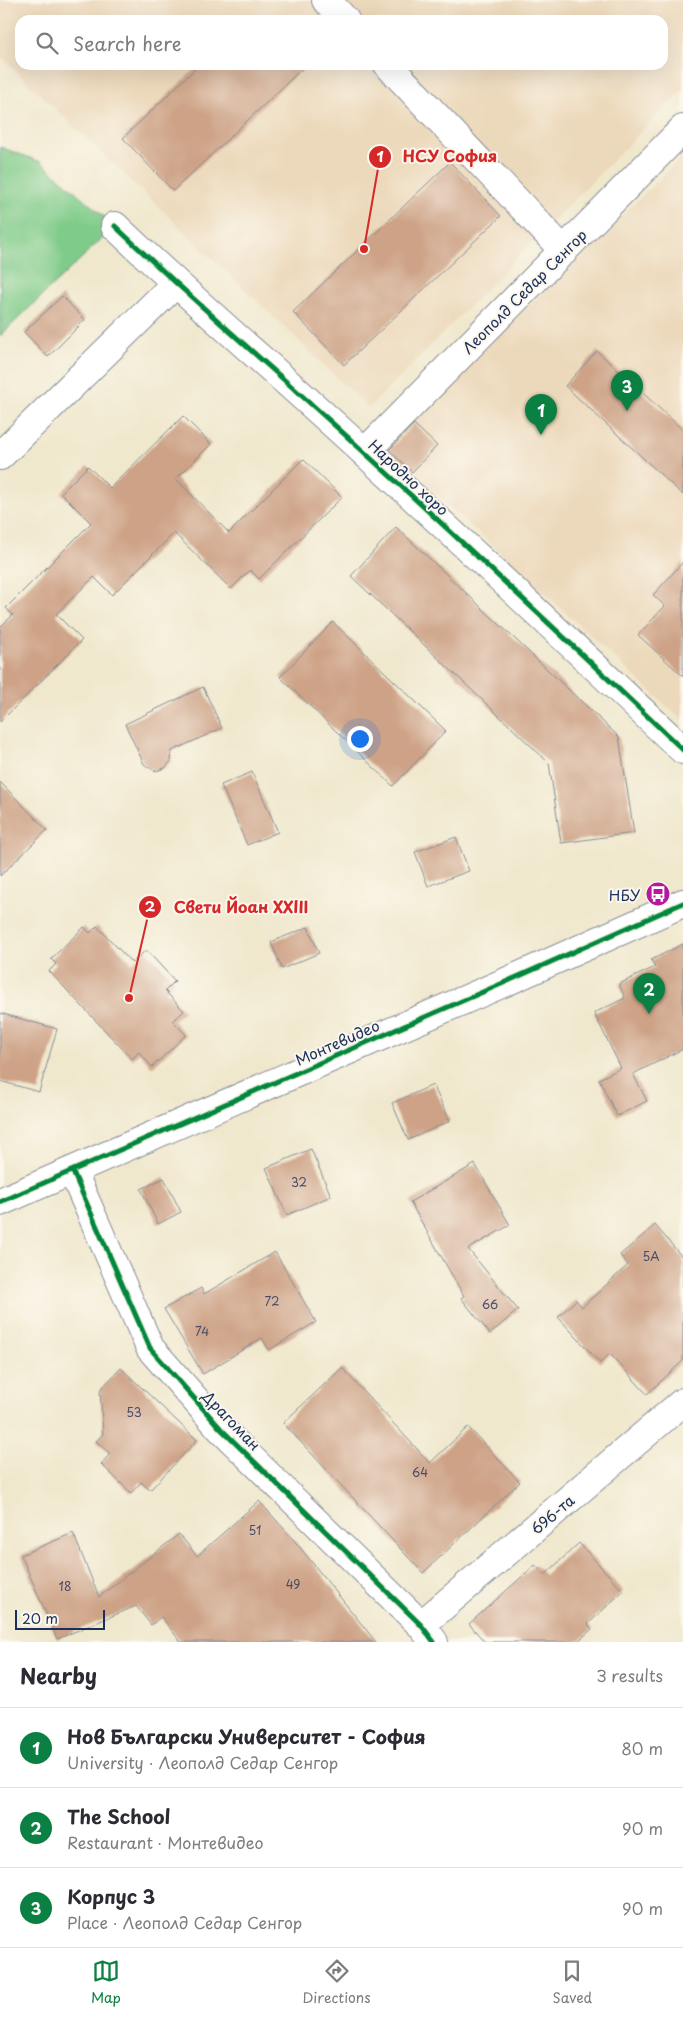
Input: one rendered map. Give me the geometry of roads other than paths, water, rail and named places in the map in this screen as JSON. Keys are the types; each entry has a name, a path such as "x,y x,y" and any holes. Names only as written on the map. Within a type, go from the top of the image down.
{"street":[{"path":"326,0 340,15"},
{"path":"393,70 564,251"},
{"name":"Леополд Седар Сенгор","path":"365,452 683,130"},
{"name":"Народно хоро","path":"115,226 175,284 365,452 590,660 683,750"},
{"path":"0,456 175,284"},
{"name":"Монтевидео","path":"0,1202 73,1172 683,903"},
{"name":"Драгоман","path":"73,1172 150,1348 221,1429 428,1634"},
{"name":"696-та","path":"428,1634 683,1402"}],"place":[{"name":"НСУ София","path":"364,249"},
{"name":"Корпус 3","path":"627,411"},
{"name":"Нов Български Университет - София","path":"541,435"},
{"name":"НБУ","path":"658,894"},
{"name":"Свети Йоан XXIII","path":"129,998"},
{"name":"The School","path":"649,1014"}]}
